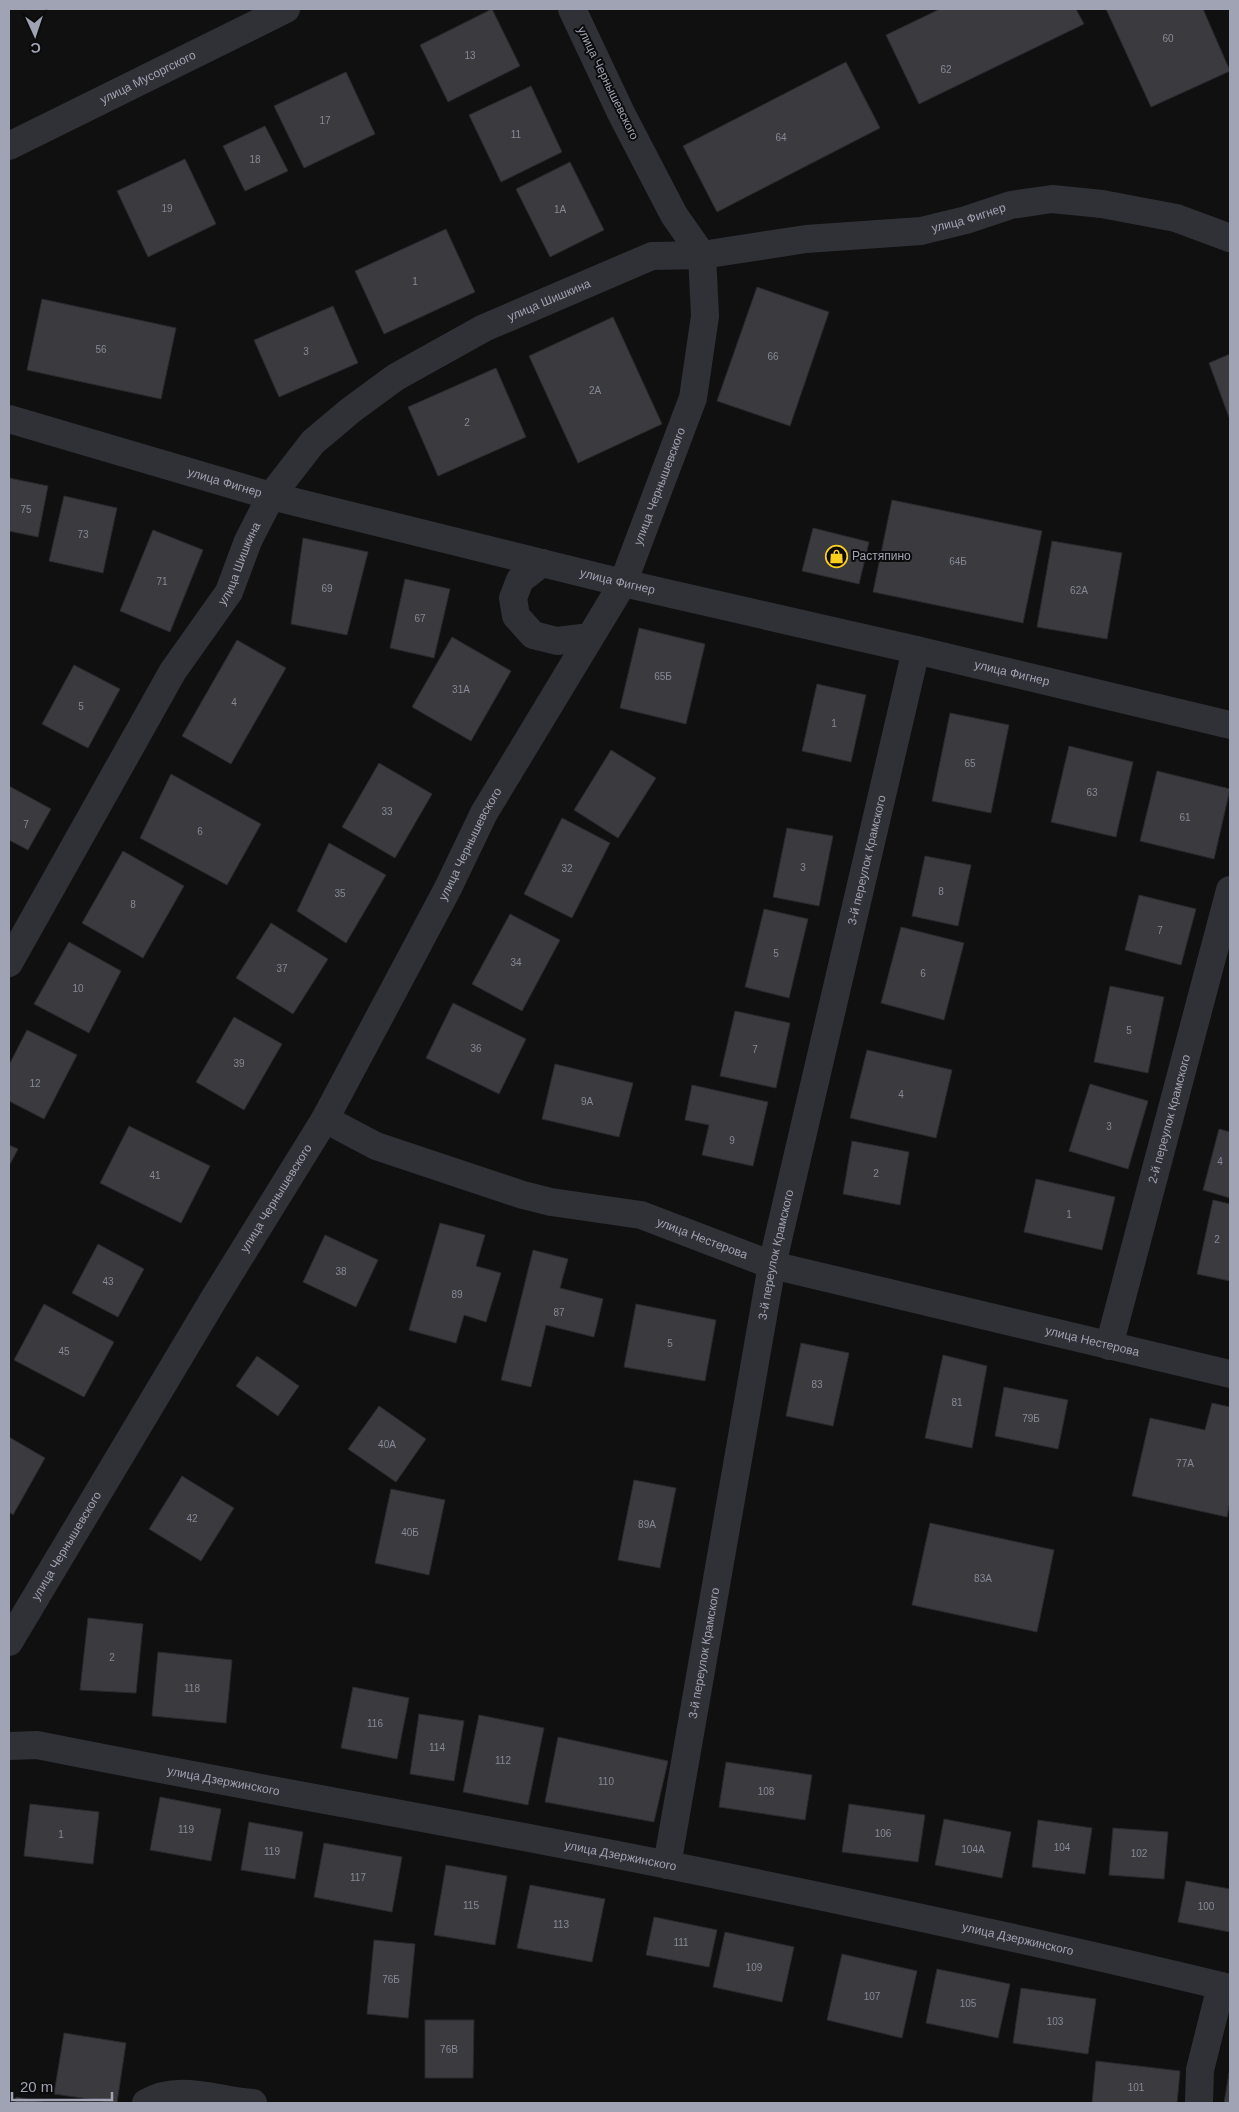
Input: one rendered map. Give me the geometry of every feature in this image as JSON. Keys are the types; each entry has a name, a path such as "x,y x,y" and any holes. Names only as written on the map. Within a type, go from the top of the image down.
{"street":[{"name":"улица Мусоргского","path":"9,146 286,9"},
{"name":"улица Чернышевского","path":"9,1642 215,1297 325,1119 447,890 484,813 623,583 693,398 705,316 702,256 670,207 621,113 572,9"},
{"name":"улица Фигнер","path":"702,256 806,239 921,231 966,220 1011,205 1052,199 1102,204 1176,218 1230,238"},
{"name":"улица Шишкина","path":"9,963 173,671 229,592 248,541 271,496 313,442 351,410 396,377 476,333 652,256 702,256"},
{"name":"улица Фигнер","path":"9,419 271,496 623,583 916,650 1230,725"},
{"path":"542,563 520,580 513,598 516,616 533,635 558,641 590,637"},
{"name":"3-й переулок Крамского","path":"667,1865 772,1265 916,650"},
{"name":"2-й переулок Крамского","path":"1109,1346 1230,890"},
{"name":"улица Нестерова","path":"325,1119 376,1146 522,1195 551,1202 641,1215 772,1265 1230,1374"},
{"name":"улица Дзержинского","path":"9,1746 37,1745 268,1791 667,1865 1067,1949 1226,1987"},
{"path":"1199,2103 1200,2070 1226,1987"},
{"path":"146,2103 169,2094 190,2094 254,2103"}],"building":[{"path":"492,9 520,66 448,102 420,45"},
{"path":"940,9 1076,9 1084,24 919,104 886,35"},
{"path":"1106,9 1203,9 1230,71 1151,107"},
{"path":"846,62 880,128 717,212 683,146"},
{"path":"346,72 375,134 304,168 274,106"},
{"path":"531,86 562,152 501,182 469,115"},
{"path":"265,126 288,171 245,191 223,146"},
{"path":"185,159 216,224 148,257 117,191"},
{"path":"570,162 604,230 550,257 516,189"},
{"path":"446,229 475,292 384,334 355,271"},
{"path":"757,287 829,312 790,426 717,401"},
{"path":"42,299 176,328 161,399 27,370"},
{"path":"333,306 358,363 279,397 254,340"},
{"path":"613,317 662,424 578,463 529,356"},
{"path":"1230,354 1230,420 1209,363"},
{"path":"496,368 526,437 438,476 408,407"},
{"path":"9,478 48,486 38,537 9,531"},
{"path":"64,496 117,508 103,573 49,561"},
{"path":"892,500 1042,531 1023,623 873,592"},
{"name":"Растяпино","path":"813,528 869,542 859,584 802,571"},
{"path":"153,530 203,550 170,632 120,611"},
{"path":"303,538 368,552 347,635 291,624"},
{"path":"1052,541 1122,553 1107,639 1037,627"},
{"path":"405,579 450,589 434,658 390,648"},
{"path":"639,628 705,644 686,724 620,708"},
{"path":"452,637 511,671 471,741 412,707"},
{"path":"237,640 286,668 231,764 182,736"},
{"path":"74,665 120,689 88,748 42,724"},
{"path":"817,684 866,695 851,762 802,751"},
{"path":"950,713 1009,725 991,813 932,801"},
{"path":"1069,746 1133,762 1116,837 1051,822"},
{"path":"611,750 656,778 618,838 574,810"},
{"path":"379,763 432,794 395,858 342,827"},
{"path":"1157,771 1230,789 1214,859 1140,841"},
{"path":"171,774 261,824 227,885 140,838"},
{"path":"9,786 51,809 28,850 9,840"},
{"path":"562,818 610,843 572,918 524,894"},
{"path":"787,828 833,836 819,906 773,897"},
{"path":"329,843 386,875 346,943 297,911"},
{"path":"123,851 184,886 143,958 82,923"},
{"path":"925,856 971,865 958,926 912,916"},
{"path":"1139,895 1196,909 1181,965 1125,950"},
{"path":"764,909 808,919 789,998 745,987"},
{"path":"510,914 560,940 522,1011 472,984"},
{"path":"271,923 328,959 293,1014 236,978"},
{"path":"901,927 964,943 944,1020 881,1003"},
{"path":"69,942 121,971 89,1033 34,1004"},
{"path":"1110,986 1164,997 1148,1073 1094,1062"},
{"path":"453,1003 526,1039 499,1094 426,1058"},
{"path":"735,1011 790,1023 776,1088 720,1076"},
{"path":"234,1017 282,1044 244,1110 196,1082"},
{"path":"27,1030 77,1055 44,1119 9,1101 9,1065"},
{"path":"867,1050 952,1070 936,1138 850,1118"},
{"path":"555,1064 633,1083 619,1137 542,1119"},
{"path":"1090,1084 1148,1101 1128,1169 1069,1151"},
{"path":"692,1085 768,1102 753,1166 702,1155 709,1125 685,1120"},
{"path":"129,1126 210,1166 181,1223 100,1183"},
{"path":"1219,1129 1230,1132 1230,1198 1203,1190"},
{"path":"852,1141 909,1152 900,1205 843,1194"},
{"path":"9,1145 18,1149 9,1166"},
{"path":"1036,1179 1115,1197 1102,1250 1024,1232"},
{"path":"1213,1200 1230,1204 1230,1281 1197,1274"},
{"path":"440,1223 485,1235 476,1266 501,1273 486,1322 464,1315 456,1343 409,1330"},
{"path":"325,1235 378,1260 356,1307 303,1282"},
{"path":"98,1244 144,1269 118,1317 72,1293"},
{"path":"533,1250 568,1259 560,1288 603,1299 594,1337 546,1325 531,1387 501,1380"},
{"path":"44,1304 114,1342 84,1397 14,1360"},
{"path":"636,1304 716,1320 705,1381 624,1367"},
{"path":"801,1343 849,1353 833,1426 786,1416"},
{"path":"943,1355 987,1366 972,1448 925,1438"},
{"path":"257,1356 299,1386 278,1416 236,1386"},
{"path":"1004,1387 1068,1400 1058,1449 995,1436"},
{"path":"1212,1403 1230,1407 1230,1501 1227,1517 1132,1496 1150,1418 1205,1430"},
{"path":"379,1406 426,1439 396,1482 348,1449"},
{"path":"9,1437 45,1458 13,1515 9,1512"},
{"path":"182,1476 234,1508 201,1561 149,1529"},
{"path":"634,1480 676,1488 660,1568 618,1560"},
{"path":"391,1489 445,1500 429,1575 375,1563"},
{"path":"930,1523 1054,1550 1037,1632 912,1605"},
{"path":"88,1618 143,1624 136,1693 80,1690"},
{"path":"158,1652 232,1660 226,1723 152,1716"},
{"path":"353,1687 409,1698 397,1759 341,1748"},
{"path":"419,1714 464,1721 454,1781 410,1774"},
{"path":"479,1715 544,1728 528,1805 463,1792"},
{"path":"558,1737 668,1761 654,1822 545,1802"},
{"path":"726,1762 812,1775 805,1820 719,1807"},
{"path":"160,1797 221,1809 211,1861 150,1850"},
{"path":"30,1804 99,1812 93,1864 24,1856"},
{"path":"849,1804 925,1815 918,1862 842,1852"},
{"path":"944,1819 1011,1832 1002,1878 935,1865"},
{"path":"1038,1820 1092,1828 1085,1874 1032,1867"},
{"path":"249,1822 303,1832 295,1879 241,1870"},
{"path":"1113,1828 1168,1832 1164,1879 1109,1875"},
{"path":"324,1843 402,1857 392,1912 314,1897"},
{"path":"446,1865 507,1876 495,1945 434,1935"},
{"path":"1186,1881 1230,1889 1230,1932 1178,1922"},
{"path":"530,1885 605,1899 592,1962 517,1948"},
{"path":"654,1917 717,1930 709,1967 646,1955"},
{"path":"725,1932 794,1947 782,2002 713,1987"},
{"path":"374,1940 415,1944 408,2018 367,2014"},
{"path":"842,1954 917,1971 902,2038 827,2020"},
{"path":"937,1969 1010,1984 998,2038 926,2023"},
{"path":"1021,1988 1096,1999 1088,2054 1013,2043"},
{"path":"425,2020 474,2020 473,2078 425,2078"},
{"path":"64,2033 126,2043 117,2103 54,2094"},
{"path":"1096,2061 1180,2071 1177,2103 1092,2103"},
{"path":"1230,2067 1230,2103 1224,2103"},
{"path":"16,2097 47,2103 15,2103"}],"place":[{"name":"Растяпино","path":"836,556"}]}
